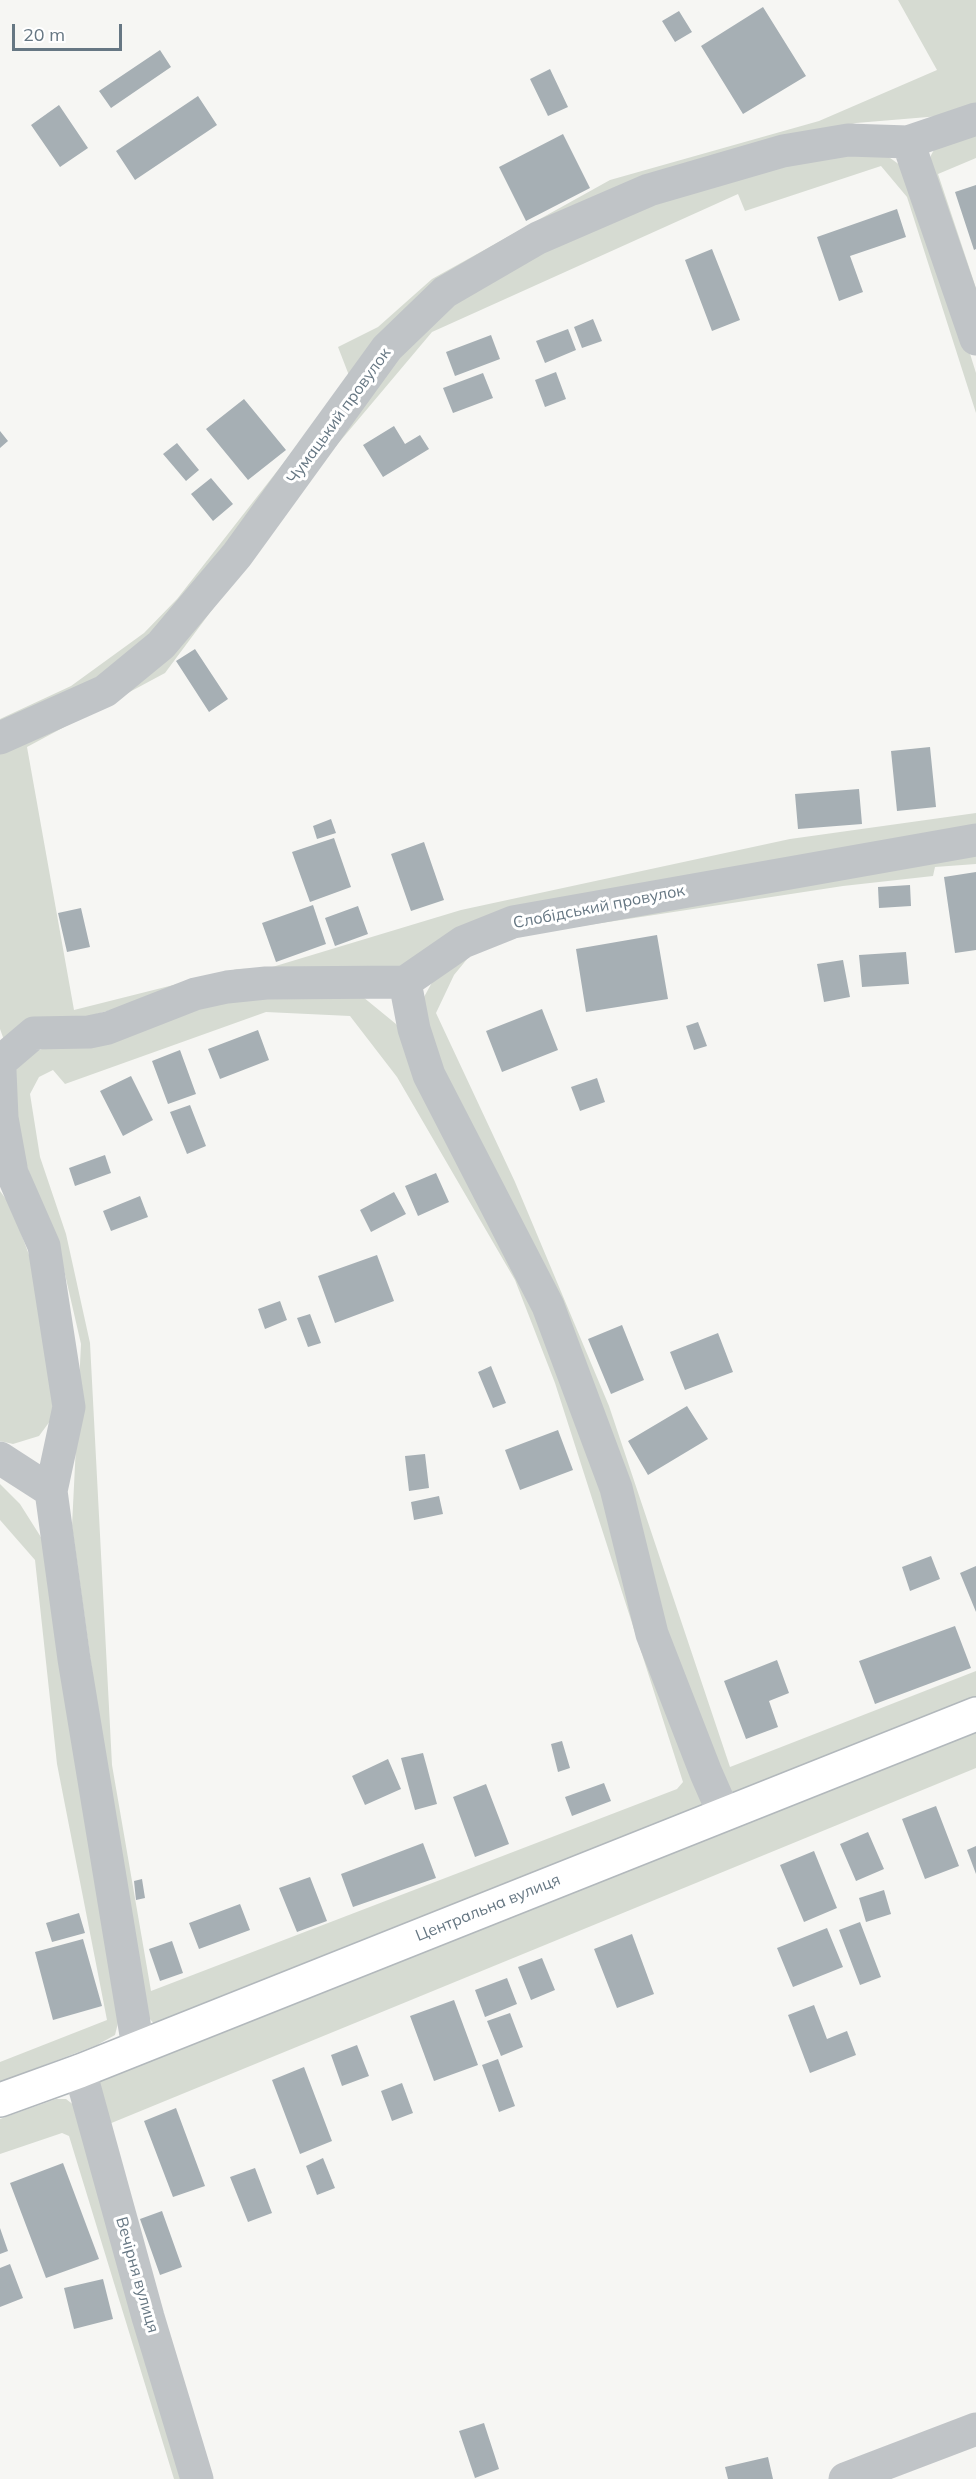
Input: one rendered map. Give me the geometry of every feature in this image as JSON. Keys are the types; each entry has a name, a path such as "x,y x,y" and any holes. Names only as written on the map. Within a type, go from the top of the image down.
{"street":[{"name":"Чумацький провулок","path":"0,738 105,691 161,645 237,555 387,348 445,292 538,238 649,189 783,151 848,140 908,142 976,119"},
{"path":"908,142 976,339"},
{"name":"Слобідський провулок","path":"405,982 463,942 513,922 976,840"},
{"path":"0,1062 34,1033 89,1032 108,1028 195,994 227,987 298,982 405,982 414,1029 429,1075 548,1306 616,1488 652,1634 724,1814"},
{"path":"0,1071 2,1118 12,1173 44,1246 69,1407 51,1491 74,1659 138,2047"},
{"path":"0,1458 51,1491"},
{"name":"Центральна вулиця","path":"0,2100 80,2071 976,1714"},
{"name":"Вечірня вулиця","path":"80,2071 148,2317 197,2479"},
{"path":"844,2479 976,2429"}],"shaded area":[{"path":"898,0 976,0 976,108 952,115 856,123 777,146 499,250 327,422 121,669 0,732 0,719 71,686 144,633 177,599 350,378 338,347 378,327 432,279 610,180 819,121 937,70"},
{"path":"976,126 976,158 938,174 976,288 976,320 927,169 938,145 951,136"},
{"path":"886,155 904,168 924,206 976,373 976,413 907,197 881,166 745,211 738,194 432,332 320,465 165,673 27,747 74,1010 237,969 269,968 461,910 790,839 976,813 976,834 774,865 408,967 161,996 4,1040 0,1029 0,746 83,709 441,304 623,212 823,156"},
{"path":"976,847 976,864 935,867 933,876 843,886 530,934 477,947 454,975 436,1013 515,1182 609,1406 730,1767 976,1671 976,1700 726,1798 720,1793 655,1623 615,1472 556,1318 527,1249 427,1053 421,1027 424,997 441,966 459,948 519,924 698,895 885,859"},
{"path":"231,993 363,997 396,1024 404,1035 542,1311 706,1805 155,2025 149,2018 136,1989 72,1526 81,1344 64,1270 37,1198 18,1137 15,1057","holes":["266,1012 350,1016 397,1077 515,1280 555,1383 683,1782 677,1789 151,1991 112,1765 90,1343 66,1234 40,1157 30,1094 39,1077 53,1070 65,1084"]},
{"path":"0,1191 11,1206 32,1263 52,1345 53,1417 39,1436 13,1444 0,1441"},
{"path":"0,1484 20,1504 44,1542 119,2019 115,2035 97,2045 0,2082 0,2062 107,2020 57,1764 35,1560 0,1520"},
{"path":"976,1731 976,1768 109,2124 97,2081"},
{"path":"56,2099 66,2099 75,2106 190,2479 174,2479 69,2136 62,2133 0,2154 0,2119"}],"building":[{"path":"763,7 806,76 743,114 701,46"},
{"path":"679,11 692,32 675,42 662,21"},
{"path":"160,50 171,67 111,108 99,91"},
{"path":"550,69 568,107 548,116 530,79"},
{"path":"198,96 217,125 135,180 116,151"},
{"path":"59,105 88,148 60,167 31,125"},
{"path":"563,134 590,188 526,221 499,167"},
{"path":"976,185 976,249 974,250 955,192"},
{"path":"897,209 906,237 850,256 863,292 839,301 817,237"},
{"path":"712,249 740,320 712,331 685,260"},
{"path":"593,319 602,341 582,348 574,327"},
{"path":"568,329 576,350 545,363 536,341"},
{"path":"491,335 500,359 455,376 446,352"},
{"path":"556,372 566,399 545,407 535,380"},
{"path":"483,373 493,398 453,413 443,388"},
{"path":"244,399 286,450 248,480 206,429"},
{"path":"394,426 405,444 420,435 429,449 383,477 363,445"},
{"path":"0,431 8,441 0,448"},
{"path":"177,443 199,470 186,481 163,454"},
{"path":"211,478 233,504 213,521 191,494"},
{"path":"195,649 228,699 209,712 176,661"},
{"path":"930,747 936,807 897,811 891,751"},
{"path":"859,789 862,824 798,829 795,794"},
{"path":"331,819 336,833 317,839 313,826"},
{"path":"334,838 351,887 310,902 292,852"},
{"path":"424,842 444,900 411,911 391,854"},
{"path":"976,872 976,950 955,953 944,877"},
{"path":"910,885 911,906 879,908 878,887"},
{"path":"313,905 326,944 276,962 262,923"},
{"path":"358,906 368,934 335,946 325,918"},
{"path":"81,908 90,947 67,952 58,913"},
{"path":"657,935 668,999 586,1012 576,949"},
{"path":"906,952 909,984 862,987 859,955"},
{"path":"843,960 850,997 824,1002 817,964"},
{"path":"542,1009 558,1050 502,1072 486,1031"},
{"path":"698,1022 707,1046 694,1050 686,1026"},
{"path":"258,1030 269,1060 220,1079 208,1049"},
{"path":"180,1050 196,1094 168,1104 152,1061"},
{"path":"131,1076 153,1120 123,1136 100,1091"},
{"path":"597,1078 605,1102 580,1111 571,1087"},
{"path":"190,1105 206,1146 187,1154 170,1112"},
{"path":"105,1155 111,1173 75,1186 69,1168"},
{"path":"436,1173 449,1202 418,1216 405,1186"},
{"path":"394,1192 406,1214 371,1232 360,1210"},
{"path":"140,1196 148,1217 111,1231 103,1211"},
{"path":"377,1255 394,1301 335,1323 318,1276"},
{"path":"280,1301 287,1320 265,1329 258,1309"},
{"path":"310,1314 321,1343 308,1347 297,1318"},
{"path":"622,1325 644,1380 611,1394 588,1339"},
{"path":"718,1333 733,1372 685,1390 670,1352"},
{"path":"491,1366 506,1403 493,1408 478,1372"},
{"path":"687,1406 708,1439 648,1475 628,1441"},
{"path":"558,1430 573,1470 520,1490 505,1450"},
{"path":"425,1454 429,1488 409,1491 405,1456"},
{"path":"439,1496 443,1514 414,1520 411,1502"},
{"path":"931,1556 940,1579 910,1591 902,1567"},
{"path":"976,1566 976,1612 960,1573"},
{"path":"955,1626 971,1668 875,1704 859,1661"},
{"path":"777,1660 789,1693 769,1701 778,1727 746,1739 724,1681"},
{"path":"562,1741 570,1768 558,1772 551,1744"},
{"path":"423,1753 437,1804 415,1810 401,1758"},
{"path":"388,1759 401,1789 365,1805 352,1776"},
{"path":"604,1783 611,1801 572,1816 565,1797"},
{"path":"486,1784 509,1844 475,1857 453,1797"},
{"path":"936,1806 959,1866 925,1879 902,1819"},
{"path":"868,1832 884,1869 856,1881 840,1844"},
{"path":"423,1843 436,1878 353,1907 341,1874"},
{"path":"976,1846 976,1874 967,1850"},
{"path":"814,1851 837,1908 804,1922 780,1865"},
{"path":"310,1877 327,1921 297,1932 279,1888"},
{"path":"142,1879 145,1898 136,1900 134,1881"},
{"path":"884,1890 891,1914 866,1922 859,1898"},
{"path":"240,1904 250,1930 199,1949 189,1923"},
{"path":"79,1913 85,1933 52,1942 46,1923"},
{"path":"860,1922 881,1977 860,1985 839,1930"},
{"path":"827,1928 843,1967 793,1987 777,1948"},
{"path":"632,1934 654,1994 617,2008 594,1949"},
{"path":"83,1939 102,2006 53,2020 35,1952"},
{"path":"172,1941 183,1973 160,1981 149,1949"},
{"path":"542,1958 555,1990 531,2000 518,1967"},
{"path":"507,1978 517,2004 485,2017 475,1990"},
{"path":"454,2000 478,2065 434,2081 410,2016"},
{"path":"814,2005 827,2039 847,2031 856,2055 810,2073 788,2015"},
{"path":"510,2013 523,2047 501,2056 487,2021"},
{"path":"357,2045 369,2076 342,2086 331,2055"},
{"path":"498,2059 515,2106 499,2112 482,2065"},
{"path":"304,2067 332,2141 300,2154 272,2080"},
{"path":"402,2083 413,2113 392,2121 381,2091"},
{"path":"176,2108 205,2186 173,2197 144,2121"},
{"path":"323,2158 335,2188 317,2195 306,2166"},
{"path":"63,2163 99,2259 46,2278 10,2183"},
{"path":"255,2168 272,2213 248,2222 230,2177"},
{"path":"162,2211 182,2267 160,2275 140,2219"},
{"path":"0,2228 8,2251 0,2254"},
{"path":"10,2264 23,2298 0,2307 0,2268"},
{"path":"103,2279 113,2319 74,2329 64,2288"},
{"path":"484,2423 499,2469 475,2478 459,2431"},
{"path":"768,2457 773,2479 728,2479 725,2467"}]}
